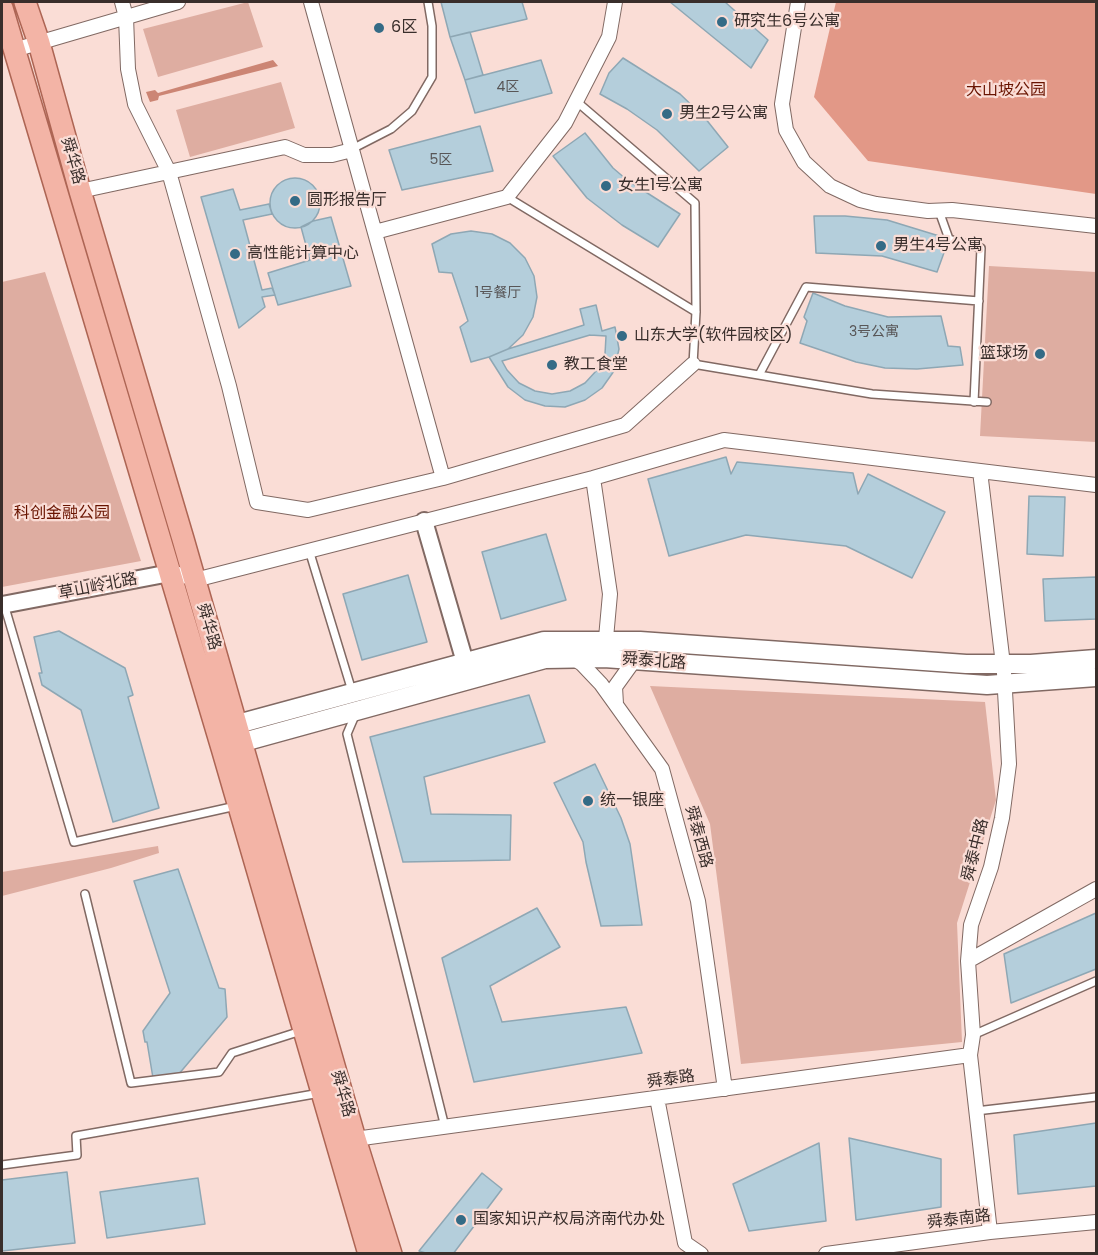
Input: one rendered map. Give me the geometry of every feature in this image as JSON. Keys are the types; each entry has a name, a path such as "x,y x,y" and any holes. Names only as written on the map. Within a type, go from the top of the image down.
{"main road":[{"name":"舜华路","path":"25,2 39,43 80,191 195,580 229,736 239,806 369,1254"},
{"name":"舜华路","path":"2,8 170,573 229,736 391,1254"},
{"path":"468,671 544,641 605,650 640,641 966,664 1004,674 1096,659"},
{"name":"舜泰北路","path":"229,736 468,671 545,659 574,659 605,650 637,661 987,685 1004,674 1096,677"}],"street":[{"path":"122,2 126,17 128,69 135,105 169,172 229,386 257,502 308,510 443,478 625,425 693,364"},
{"path":"14,50 178,2"},
{"path":"311,2 443,478"},
{"path":"375,232 507,197 565,123 609,37 615,2"},
{"path":"798,2 782,104 786,130 804,162 830,186 860,200 928,211 952,210 1096,226"},
{"path":"80,191 285,147 304,154 332,155 352,150"},
{"path":"195,580 593,478 724,440 1096,485"},
{"name":"舜泰中路","path":"973,1035 968,961 971,926 991,867 1002,818 1009,764 1004,674 980,471"},
{"path":"593,478 610,594 605,650"},
{"path":"424,521 468,671"},
{"name":"草山岭北路","path":"3,604 170,573 195,580"},
{"name":"舜泰西路","path":"544,641 582,664 616,704 662,769 698,901 725,1089"},
{"path":"616,704 615,687 633,662 637,661"},
{"path":"968,961 1096,888"},
{"path":"973,1035 970,1055 990,1232"},
{"name":"舜泰路","path":"355,1139 970,1055"},
{"path":"657,1098 685,1244 700,1254"},
{"name":"舜泰南路","path":"825,1254 990,1232 1096,1222"}],"lane":[{"path":"352,150 391,129 412,111 432,77 432,26 428,2"},
{"path":"576,101 695,202 696,312 693,364 872,394 987,402"},
{"path":"507,197 696,312"},
{"path":"939,211 949,239 981,248 974,402"},
{"path":"759,375 806,287 979,301"},
{"path":"309,550 355,702 347,734 445,1127"},
{"path":"3,604 74,842 239,806"},
{"path":"85,894 131,1083 219,1072 232,1053 304,1030"},
{"path":"973,1035 1096,981"},
{"path":"2,1165 77,1155 76,1136 322,1093"},
{"path":"976,1111 1096,1096"}],"green space":[{"path":"248,2 263,47 158,77 143,29"},
{"name":"大山坡公园","path":"836,2 1096,2 1096,194 868,161 814,97"},
{"path":"281,82 295,128 190,157 176,110"},
{"name":"篮球场","path":"989,266 1096,272 1096,442 980,436"},
{"name":"科创金融公园","path":"45,272 141,561 2,587 2,282"},
{"path":"650,686 985,702 996,800 957,923 962,1042 741,1064 710,824"},
{"path":"158,846 159,853 2,896 2,872"}],"shaded area":[{"path":"273,60 278,66 159,96 158,100 150,102 146,92 155,90 158,93"}],"building":[{"path":"441,2 522,2 527,19 450,37"},
{"name":"研究生6号公寓","path":"670,2 725,2 768,40 751,68"},
{"path":"470,32 483,75 465,80 450,37"},
{"name":"男生2号公寓","path":"623,58 680,94 705,118 728,147 699,171 657,130 600,94 609,73"},
{"path":"541,60 552,93 475,113 465,80"},
{"path":"480,126 493,171 402,190 389,150"},
{"name":"女生1号公寓","path":"585,133 613,168 627,180 680,214 658,247 622,225 587,198 553,156"},
{"name":"圆形报告厅","path":"290,178 300,178 313,185 320,198 320,208 313,221 300,228 290,228 281,224 274,217 270,208 270,198 274,189 281,182"},
{"name":"高性能计算中心","path":"233,189 240,210 269,204 272,214 243,220 262,290 272,288 275,295 262,297 265,307 239,328 201,197"},
{"name":"男生4号公寓","path":"814,216 887,220 949,239 937,272 882,256 816,253"},
{"path":"331,217 351,286 278,305 268,273 310,260 301,227 313,221"},
{"path":"471,231 492,234 510,243 525,258 534,276 537,297 533,317 523,335 508,349 471,362 460,327 468,321 452,273 439,272 432,244 451,234"},
{"path":"813,293 845,306 888,317 941,316 948,346 960,347 963,365 917,369 885,368 856,362 800,343 807,321 804,317"},
{"path":"596,305 602,331 615,327 619,349 614,371 602,388 585,400 565,407 545,406 525,400 508,387 489,357 584,325 580,309"},
{"name":"教工食堂","path":"590,335 606,336 605,354 597,370 585,383 570,391 552,394 535,391 519,383 502,361"},
{"path":"726,457 731,474 737,462 853,473 858,494 868,474 945,512 912,578 846,546 746,535 669,556 648,479"},
{"path":"1029,496 1065,497 1063,556 1027,554"},
{"path":"546,534 566,600 501,619 482,552"},
{"path":"408,575 427,642 362,660 343,594"},
{"path":"1096,577 1096,619 1045,621 1043,579"},
{"path":"59,631 125,668 133,695 128,697 159,808 113,822 81,710 42,685 39,673 42,673 34,637"},
{"path":"529,695 545,742 424,777 431,814 511,815 510,860 403,862 370,737"},
{"path":"595,764 621,818 630,844 642,925 601,926 583,842 554,783"},
{"path":"178,869 219,988 225,989 227,1017 178,1075 153,1078 143,1031 170,993 134,881"},
{"path":"537,908 560,947 490,986 502,1022 626,1007 642,1053 474,1082 442,958"},
{"path":"1096,913 1096,969 1011,1003 1004,954"},
{"path":"1096,1123 1096,1186 1018,1194 1014,1135"},
{"path":"849,1138 941,1159 941,1207 856,1220"},
{"path":"819,1143 826,1221 749,1231 733,1184"},
{"path":"67,1172 75,1243 2,1251 2,1180"},
{"name":"国家知识产权局济南代办处","path":"482,1173 502,1189 453,1254 429,1254 419,1251"},
{"path":"198,1178 205,1224 107,1238 100,1192"}],"place":[{"name":"研究生6号公寓","path":"722,22"},
{"name":"6区","path":"379,28"},
{"name":"男生2号公寓","path":"667,114"},
{"name":"女生1号公寓","path":"606,186"},
{"name":"圆形报告厅","path":"295,201"},
{"name":"男生4号公寓","path":"881,246"},
{"name":"高性能计算中心","path":"235,254"},
{"name":"山东大学(软件园校区)","path":"622,336"},
{"name":"篮球场","path":"1040,354"},
{"name":"教工食堂","path":"552,365"},
{"name":"统一银座","path":"588,801"},
{"name":"国家知识产权局济南代办处","path":"461,1220"}]}
